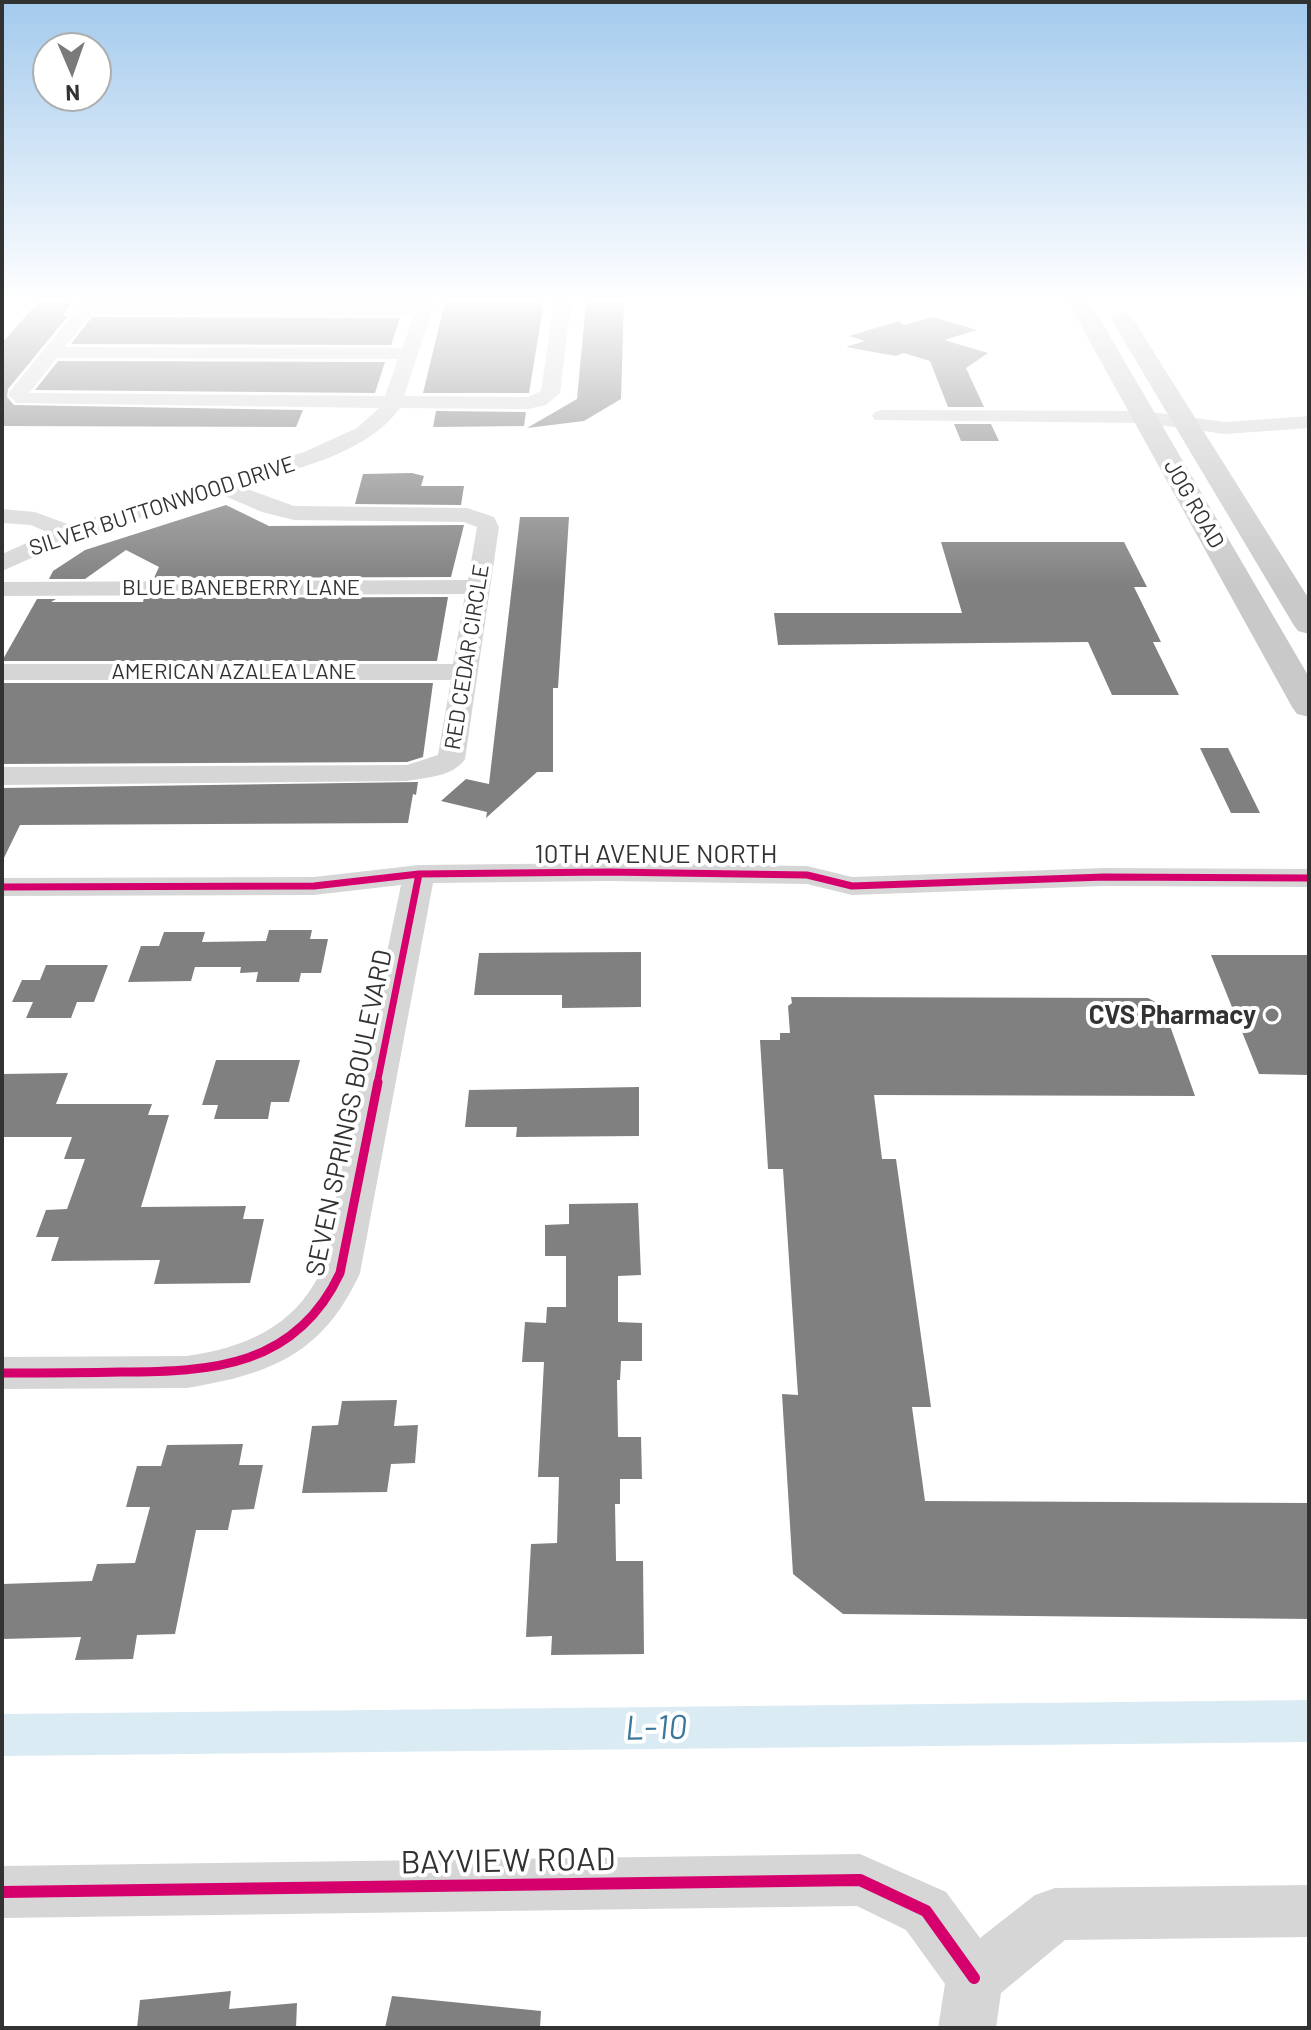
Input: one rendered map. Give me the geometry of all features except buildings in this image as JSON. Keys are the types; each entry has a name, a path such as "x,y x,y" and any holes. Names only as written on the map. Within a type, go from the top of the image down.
{"main road":[{"name":"JOG ROAD","path":"1133,397 1309,707"},
{"name":"JOG ROAD","path":"1169,397 1309,624"}],"street":[{"path":"21,397 528,403 547,397"},
{"name":"SILVER BUTTONWOOD DRIVE","path":"2,564 22,552 69,533 346,442 383,418 394,397"},
{"path":"1183,420 1205,413 1309,413"},
{"path":"882,416 1144,417 1225,428 1309,422"},
{"name":"RED CEDAR CIRCLE","path":"2,776 425,771 451,759 488,527 478,517 467,515 294,513 270,507 219,485"},
{"path":"2,516 35,519 69,533"},
{"name":"BLUE BANEBERRY LANE","path":"2,589 479,587"},
{"name":"AMERICAN AZALEA LANE","path":"2,672 466,672"},
{"name":"10TH AVENUE NORTH","path":"807,875 839,865 1093,858 1309,858"},
{"name":"10TH AVENUE NORTH","path":"2,863 322,864 419,874 807,875 852,886 1104,877 1309,878"},
{"name":"10TH AVENUE NORTH","path":"2,887 314,886 419,874"},
{"name":"SEVEN SPRINGS BOULEVARD","path":"2,1373 187,1372 214,1368 266,1352 307,1325 322,1309 340,1273 419,874"},
{"name":"BAYVIEW ROAD","path":"2,1892 860,1880 926,1911 971,2003"},
{"path":"971,2003 1055,1914 1309,1911"}],"waterway":[{"name":"L-10","path":"2,1735 1309,1721"}],"cycle path":[{"path":"2,887 314,886 419,874 608,872 807,875 852,886 1104,877 1309,878"},
{"path":"2,1373 187,1372 212,1368 258,1355 298,1331 315,1315 340,1273 419,874"},
{"path":"2,1892 860,1880 926,1911 974,1978"}],"place":[{"name":"CVS Pharmacy","path":"1272,1015"}]}
